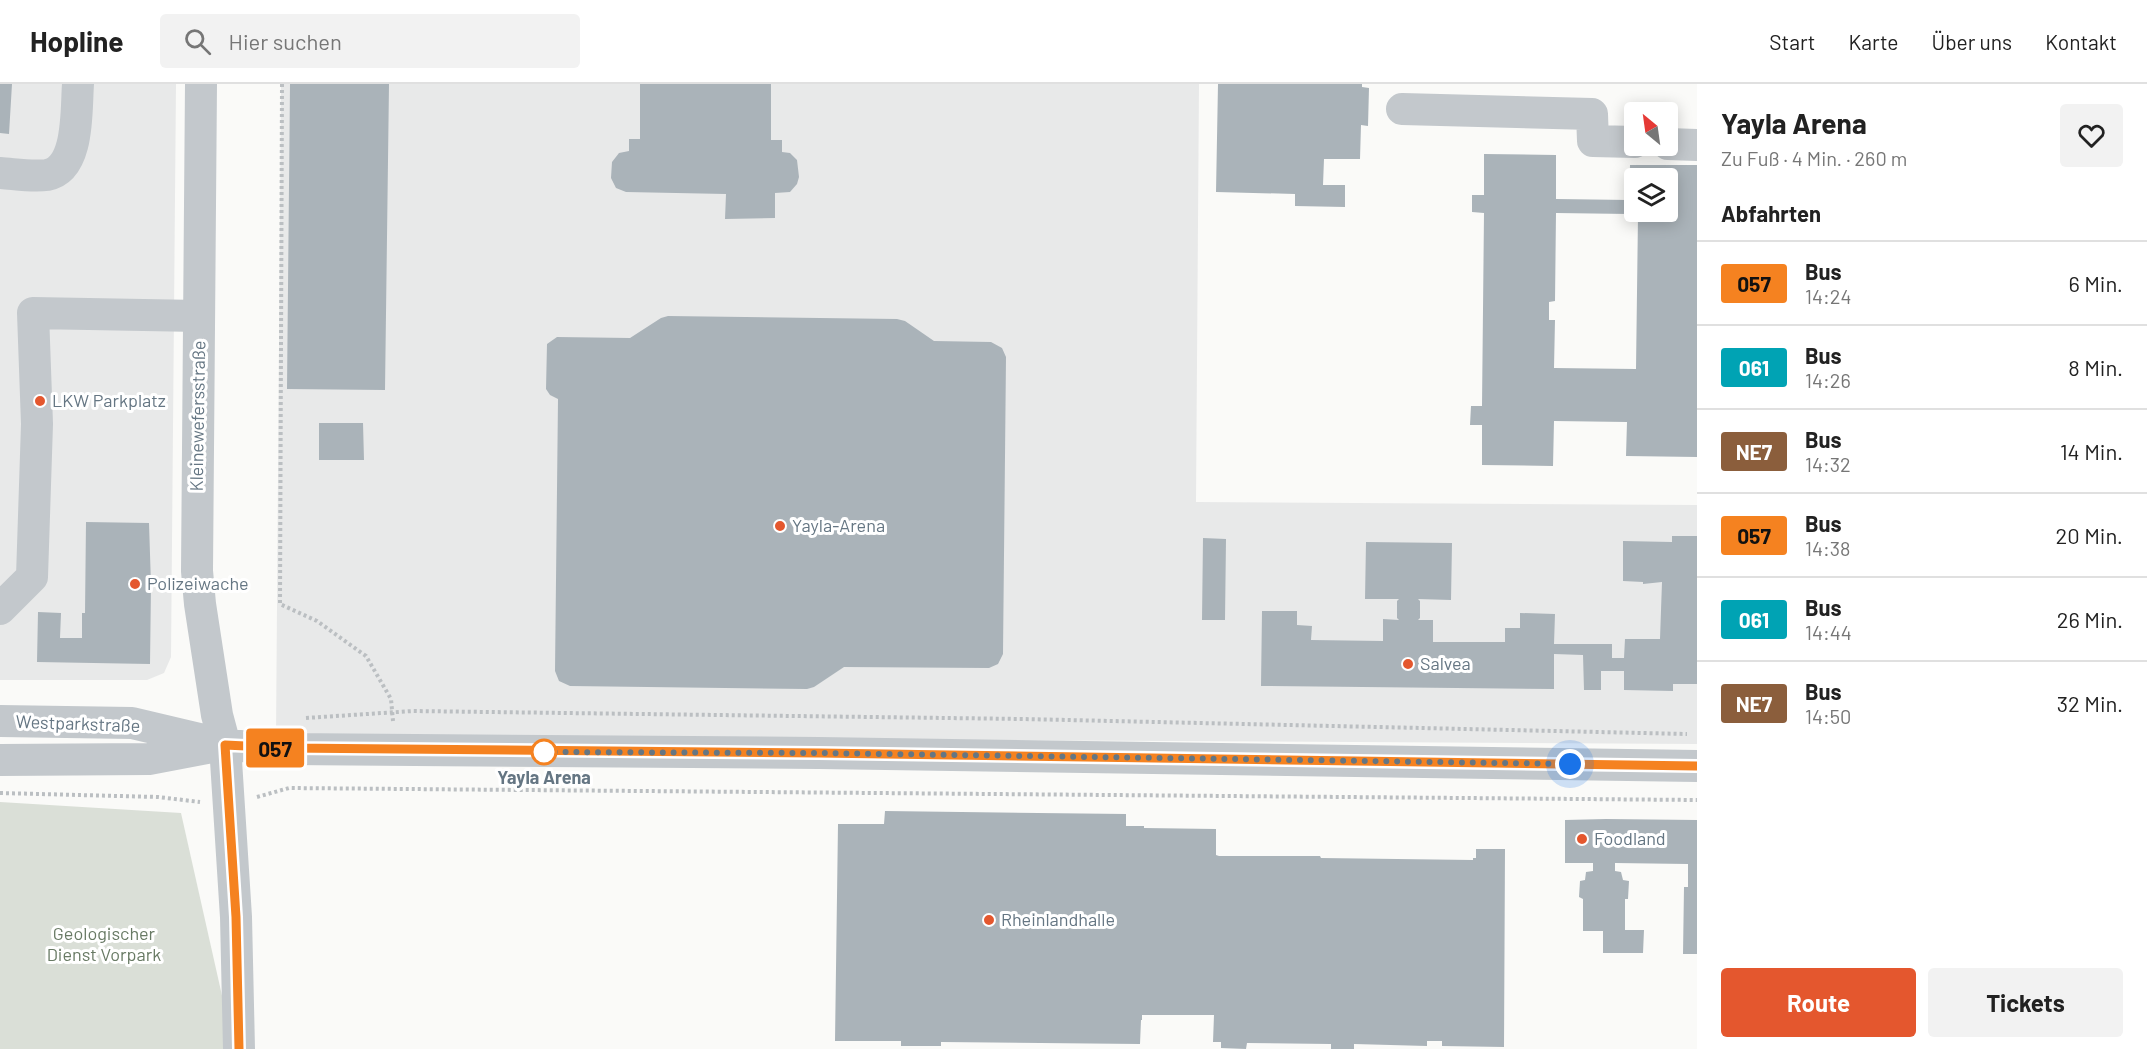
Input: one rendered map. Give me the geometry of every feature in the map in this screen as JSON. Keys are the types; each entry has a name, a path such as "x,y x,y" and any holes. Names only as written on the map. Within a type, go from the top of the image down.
{"street":[{"path":"0,173 48,175 62,167 72,151 78,84"},
{"name":"Kleinewefersstraße","path":"201,84 197,571 217,715 225,745 236,917 239,1049"},
{"path":"1402,109 1592,114 1593,141 1624,142"},
{"path":"1678,144 1697,145"},
{"path":"0,609 32,577 37,424 33,314 199,316"},
{"name":"Westparkstraße","path":"0,721 132,723 225,745 287,748 1697,766"},
{"name":"Westparkstraße","path":"0,760 149,759 225,745"}],"path":[{"path":"282,84 280,604 317,621 366,656 391,699 396,748"},
{"path":"297,718 413,711 1023,718 1697,734"},
{"path":"0,793 158,797 230,805 289,788 1697,800"}],"shaded area":[{"path":"0,84 176,84 171,657 164,673 147,680 0,680"},
{"path":"281,84 1199,84 1196,502 1697,505 1697,744 276,736"}],"green space":[{"name":"Geologischer Dienst Vorpark","path":"0,802 181,813 234,1049 0,1049"}],"building":[{"path":"0,84 12,84 9,134 0,133"},
{"path":"290,84 389,84 385,390 287,389"},
{"path":"640,84 771,84 771,140 782,140 782,152 790,153 797,160 799,177 797,184 790,192 775,193 775,218 725,219 726,194 626,192 616,188 611,178 612,162 619,153 629,151 629,139 640,139"},
{"path":"1218,84 1362,84 1362,87 1369,88 1368,126 1361,125 1360,159 1324,159 1323,185 1345,185 1345,207 1295,206 1295,194 1216,192"},
{"path":"1484,154 1556,155 1556,199 1624,200 1624,214 1556,213 1555,301 1549,302 1549,320 1555,320 1554,368 1636,369 1638,222 1678,222 1678,168 1630,168 1630,165 1697,165 1697,457 1626,456 1627,422 1554,421 1553,466 1482,465 1482,425 1470,425 1471,406 1482,406 1484,213 1472,212 1472,195 1484,195"},
{"name":"Yayla-Arena","path":"668,316 897,319 905,321 934,341 991,342 1002,348 1006,357 1003,654 998,664 989,668 844,667 814,687 807,689 570,686 559,681 555,671 558,399 550,395 546,389 547,344 557,337 630,338"},
{"path":"319,423 363,423 364,460 319,460"},
{"path":"86,522 149,523 150,664 37,662 38,612 61,613 60,638 82,638 82,613 85,613"},
{"path":"1672,536 1697,536 1697,684 1673,684 1673,691 1624,690 1624,671 1601,671 1601,690 1584,690 1583,655 1554,654 1554,689 1261,686 1262,611 1297,611 1297,625 1312,626 1311,640 1383,641 1383,619 1399,620 1397,601 1399,599 1365,599 1366,542 1452,543 1451,600 1418,599 1420,618 1418,620 1433,620 1433,642 1505,642 1505,628 1520,628 1520,613 1555,614 1554,644 1612,644 1612,658 1624,658 1625,639 1660,639 1662,582 1643,584 1643,582 1623,581 1623,541 1672,542"},
{"path":"1203,538 1226,539 1225,620 1202,620"},
{"path":"885,811 1126,814 1126,826 1216,829 1216,855 1219,856 1473,860 1476,858 1476,849 1505,849 1504,1047 1442,1046 1442,1041 1427,1041 1427,1046 1354,1044 1354,1049 1331,1049 1331,1044 1247,1043 1246,1049 1221,1048 1221,1042 1213,1042 1214,1015 1142,1015 1140,1044 941,1042 941,1046 901,1046 901,1041 835,1041 838,824 884,824"},
{"path":"1565,820 1697,820 1697,954 1683,954 1684,887 1688,887 1688,864 1615,863 1615,871 1621,872 1623,880 1629,881 1628,899 1625,899 1625,930 1644,930 1643,953 1603,953 1603,931 1583,931 1583,899 1579,897 1580,881 1585,880 1586,872 1593,871 1593,863 1565,863"}],"bus line":[{"name":"057","path":"239,1049 236,917 225,745 268,748 396,748 532,752 1022,755 1697,766"}],"place":[{"name":"LKW Parkplatz","path":"40,401"},
{"name":"Yayla-Arena","path":"780,526"},
{"name":"Polizeiwache","path":"135,584"},
{"name":"Salvea","path":"1408,664"},
{"name":"Yayla Arena","path":"544,752"},
{"name":"Foodland","path":"1582,839"},
{"name":"Rheinlandhalle","path":"989,920"}],"route":[{"path":"544,752 1022,755 1570,764"}]}
